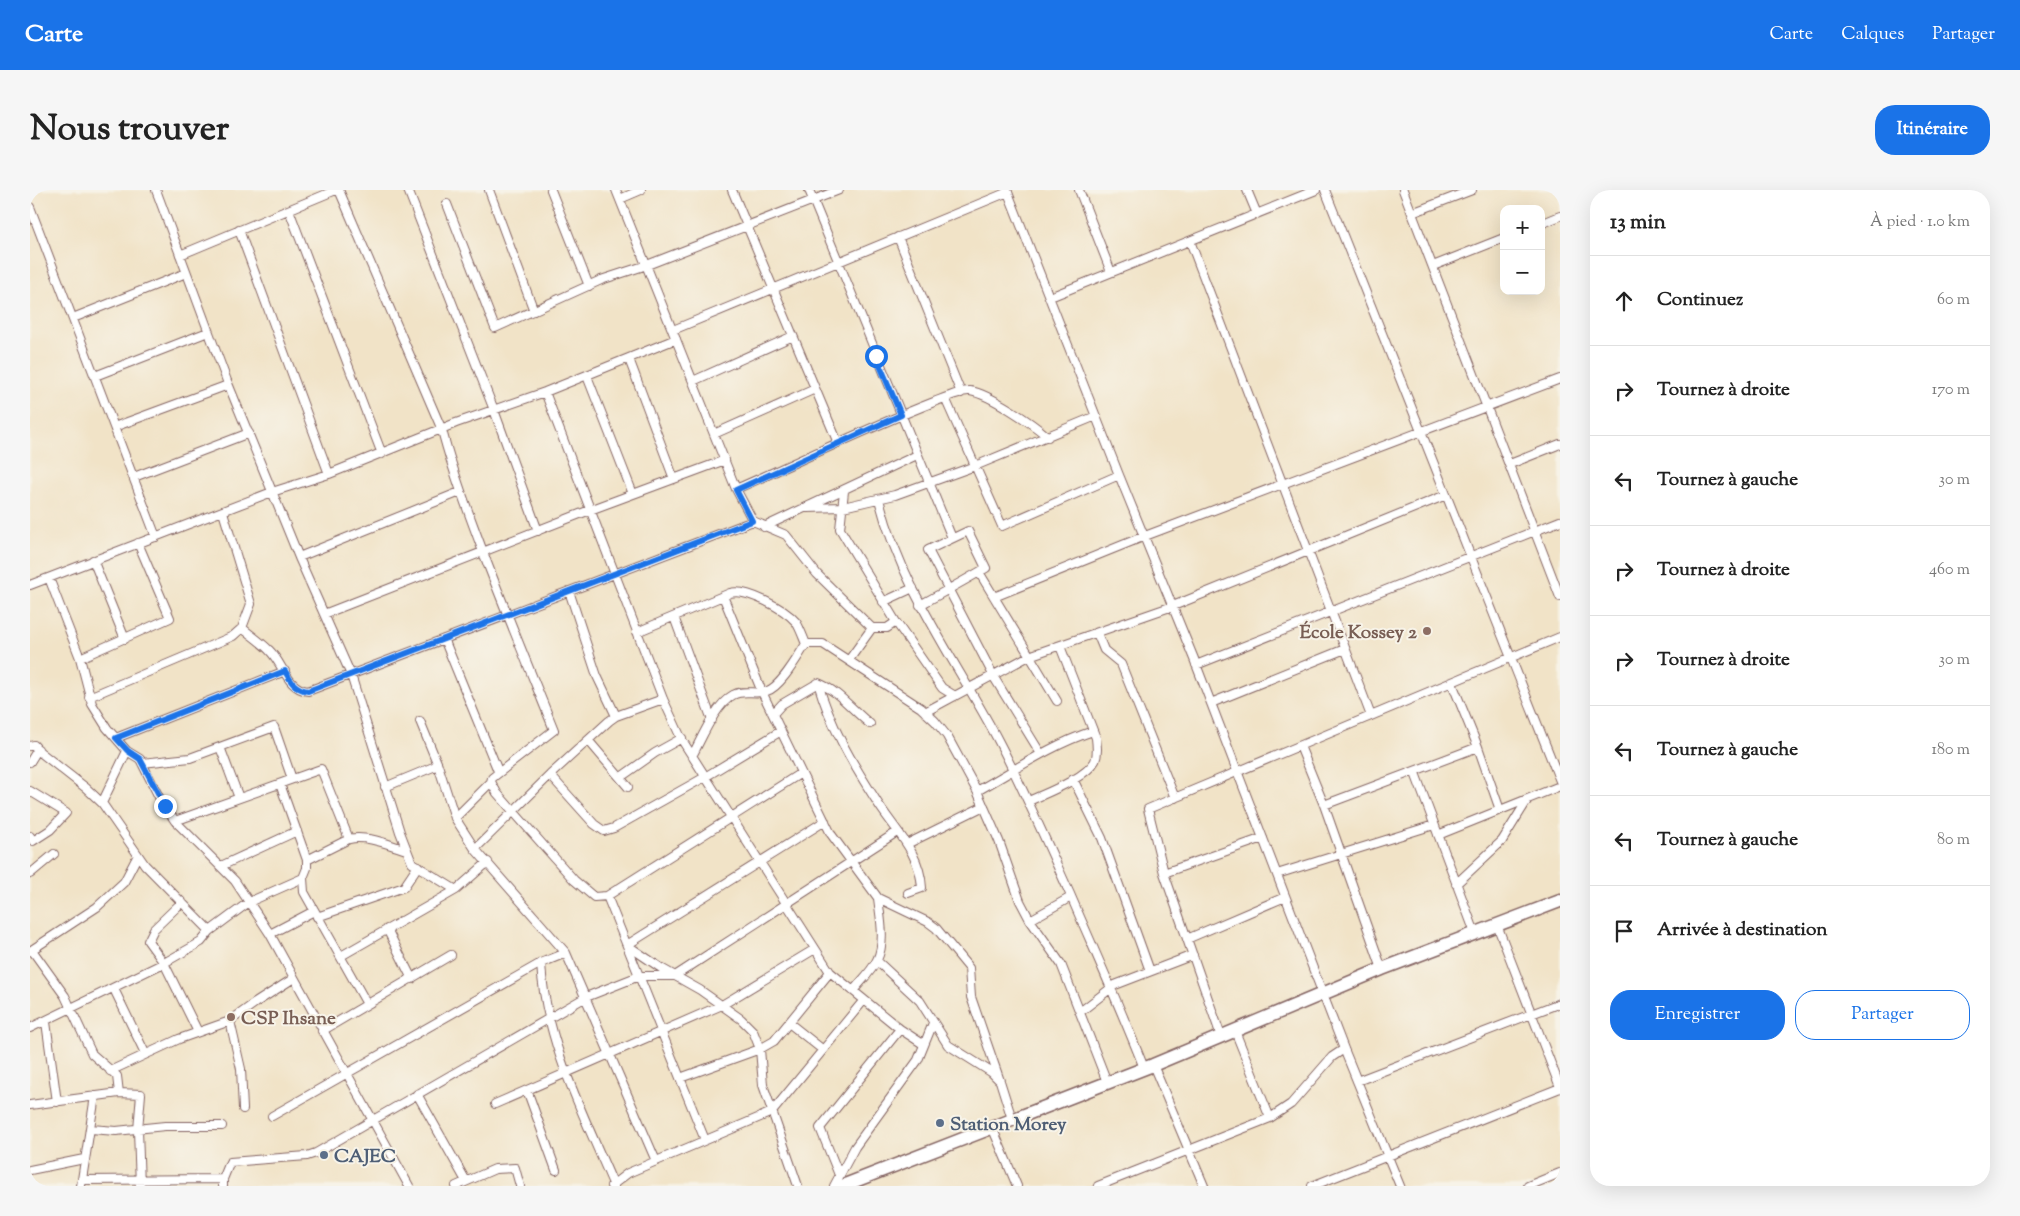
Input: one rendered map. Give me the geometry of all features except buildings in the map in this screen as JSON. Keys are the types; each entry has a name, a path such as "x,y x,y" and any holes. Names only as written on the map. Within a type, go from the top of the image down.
{"main road":[{"path":"841,1180 856,1183 1012,1119 1149,1066 1382,969 1560,901"}],"street":[{"path":"166,190 157,192 186,273 228,385 351,675 385,787 407,850 412,862 456,890"},
{"path":"180,255 337,190 442,430 460,492 506,615 554,730 498,771 491,782 455,818"},
{"path":"408,190 494,410 538,531"},
{"path":"489,190 534,311"},
{"path":"551,190 589,286"},
{"path":"616,190 736,490 752,521 786,535 817,574 872,628 887,628 896,622"},
{"path":"620,198 641,190"},
{"path":"732,190 838,443"},
{"path":"809,190 952,538"},
{"path":"448,204 495,328 589,286 839,190"},
{"path":"1079,190 1111,272"},
{"path":"1247,190 1257,214"},
{"path":"1050,297 1316,190"},
{"path":"1325,190 1560,781"},
{"path":"1402,190 1488,407 1560,597"},
{"path":"1412,213 1472,190"},
{"path":"673,330 1008,191 1211,703 1344,1049 1400,1186"},
{"path":"30,206 156,537"},
{"path":"289,210 382,454"},
{"path":"1545,222 1560,216"},
{"path":"239,230 329,474"},
{"path":"898,238 961,393"},
{"path":"1433,266 1500,240"},
{"path":"1190,241 1370,716"},
{"path":"72,318 186,273"},
{"path":"95,376 208,332"},
{"path":"693,381 793,336"},
{"path":"30,586 272,492 329,474 587,376 676,339"},
{"path":"628,359 674,479"},
{"path":"587,376 633,494"},
{"path":"994,597 1145,536 1560,379"},
{"path":"114,427 228,385"},
{"path":"714,434 815,389"},
{"path":"736,490 901,415 969,390 986,397 1034,425 1048,436"},
{"path":"545,392 663,699 692,756 830,972 900,1029 923,1044"},
{"path":"945,398 1002,526 1119,475"},
{"path":"807,508 843,507 895,495 975,466 1096,416"},
{"path":"134,478 249,434"},
{"path":"1510,464 1560,444"},
{"path":"764,527 917,455"},
{"path":"324,614 590,510 725,460"},
{"path":"844,491 840,529 896,622 942,688 955,696"},
{"path":"299,556 460,492"},
{"path":"925,712 1029,656 1173,606 1446,495"},
{"path":"879,498 886,526 920,605 1014,770 1149,1066 1190,1150 1204,1186"},
{"path":"89,697 233,636 242,628 251,604 223,512"},
{"path":"242,628 270,650 292,684 300,690 308,691 752,521"},
{"path":"1196,666 1560,521"},
{"path":"920,605 949,589 986,568 968,531 928,550 949,589 994,675 1040,754"},
{"path":"80,658 170,618 138,543"},
{"path":"93,560 125,638"},
{"path":"1550,572 1560,570"},
{"path":"979,572 1057,701"},
{"path":"49,578 80,658 89,697 107,728 128,751 140,759 159,797 175,820 236,881 270,934 409,1186"},
{"path":"883,602 913,588"},
{"path":"569,591 597,676 616,716"},
{"path":"637,632 737,591 775,605 795,622 806,644"},
{"path":"723,596 762,692 831,834 878,898 928,922 936,928 969,968 971,997 1012,1119"},
{"path":"674,617 712,720"},
{"path":"850,660 872,628"},
{"path":"1097,633 1104,650 1121,664 1176,798"},
{"path":"1221,1036 1164,873 1148,809 1370,716 1452,684 1560,637"},
{"path":"444,639 498,771"},
{"path":"806,644 823,644 850,660 925,712 947,736 984,806 999,841 1020,901 1030,920 1061,964 1106,1082"},
{"path":"692,756 719,707 733,695 762,692 775,687 806,644"},
{"path":"1029,801 1087,771 1094,761 1098,750 1093,731 1060,646"},
{"path":"1211,703 1345,649"},
{"path":"116,738 285,671"},
{"path":"773,714 782,704 818,683"},
{"path":"818,683 831,688 858,715 870,724"},
{"path":"818,683 825,706 849,758 916,858 921,874 922,888 908,893"},
{"path":"1452,684 1478,748 1500,810"},
{"path":"475,849 550,775 616,716 663,699"},
{"path":"420,721 438,765 455,818 475,849 566,952 656,1161"},
{"path":"142,764 190,758 274,727 292,779"},
{"path":"550,775 594,824 604,831 614,828 705,777 781,731"},
{"path":"977,791 1040,754 1071,738 1093,731"},
{"path":"620,777 682,738"},
{"path":"588,740 628,786"},
{"path":"30,762 33,745 102,803 145,865 210,931"},
{"path":"1300,746 1324,806 1382,969"},
{"path":"220,747 239,798"},
{"path":"1324,806 1478,748"},
{"path":"102,803 128,751"},
{"path":"385,787 438,765"},
{"path":"175,820 321,770 349,839"},
{"path":"491,782 497,793 513,812 587,892 594,897 607,896 801,773"},
{"path":"1415,773 1475,933"},
{"path":"1073,779 1102,838 1150,971"},
{"path":"280,784 308,860 303,878 304,892 367,1004"},
{"path":"1438,835 1560,786"},
{"path":"30,791 66,813 50,830 33,841 30,836"},
{"path":"1456,884 1502,841 1528,799"},
{"path":"906,844 984,806"},
{"path":"627,945 825,821"},
{"path":"1277,874 1434,824"},
{"path":"221,866 297,831"},
{"path":"95,1096 91,1129 84,1159 82,1183 222,1182 230,1162 306,1156 316,1153 586,997 639,976 675,976 897,832"},
{"path":"308,860 349,839 365,838 407,850"},
{"path":"1164,873 1263,838"},
{"path":"30,874 54,854"},
{"path":"120,1093 118,1080 88,1047 65,996 31,951 97,907 124,882 138,855"},
{"path":"341,956 456,890 488,862"},
{"path":"270,934 316,914 404,887 418,866"},
{"path":"30,1028 46,1022 164,963 201,942 210,931 249,902 303,878"},
{"path":"607,896 705,1140"},
{"path":"1030,920 1071,896"},
{"path":"1187,939 1285,897"},
{"path":"853,991 877,960 881,945 878,898"},
{"path":"182,902 168,913 149,936 148,941 164,963 198,1032"},
{"path":"1312,1186 1560,1088 1497,925"},
{"path":"387,929 412,978"},
{"path":"627,945 700,990 750,1026 760,1049 763,1085 798,1186"},
{"path":"495,1104 722,1005 815,949"},
{"path":"272,1116 541,963 566,952"},
{"path":"322,1031 451,955"},
{"path":"1080,1012 1112,986 1193,955"},
{"path":"877,960 920,1001 948,1045 990,1072 1000,1081"},
{"path":"541,963 542,984 549,1018 576,1101 612,1186 628,1173 772,1112 864,1000"},
{"path":"680,1078 760,1049 774,1041 830,972"},
{"path":"110,1071 145,1054 230,1021 254,1002 294,978"},
{"path":"114,989 145,1054"},
{"path":"1357,1081 1560,1003"},
{"path":"230,1021 241,1069 243,1109"},
{"path":"46,1022 57,1102"},
{"path":"789,1023 823,1050"},
{"path":"834,1186 841,1180 855,1147 918,1060 933,1023"},
{"path":"841,1180 820,1128 900,1029"},
{"path":"1235,1031 1270,1118"},
{"path":"1098,1186 1109,1184 1270,1118 1291,1104 1332,1057 1344,1049"},
{"path":"527,1090 556,1170"},
{"path":"30,1105 120,1093 141,1094 138,1130 140,1183"},
{"path":"417,1094 466,1181"},
{"path":"91,1129 138,1130 165,1126 222,1126"},
{"path":"992,1127 1017,1186"},
{"path":"30,1170 84,1159"},
{"path":"456,1186 495,1168 515,1168 520,1186"},
{"path":"1528,1186 1560,1173"}],"place":[{"name":"École Kossey 2","path":"1427,631"},
{"name":"CSP Ihsane","path":"231,1017"},
{"name":"Station Morey","path":"940,1123"},
{"name":"CAJEC","path":"324,1155"}],"route":[{"path":"165,806 140,759 128,751 116,738 285,671 292,684 300,690 308,691 752,521 736,490 901,415 876,356"}]}
